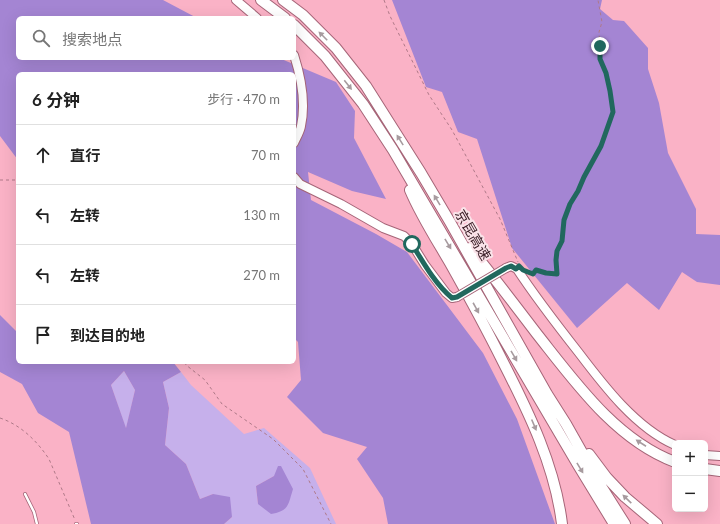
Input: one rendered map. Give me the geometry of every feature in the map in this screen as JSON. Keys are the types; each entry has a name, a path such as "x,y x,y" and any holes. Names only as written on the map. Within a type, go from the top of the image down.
{"highway":[{"path":"261,0 282,16"},
{"name":"京昆高速","path":"283,0 303,15 336,48 366,86 450,222 547,394 625,524"},
{"name":"京昆高速","path":"296,27 325,56 363,104 393,150 574,459 614,524"},
{"path":"393,150 419,209 478,314 524,403 538,436 560,507 563,524"},
{"path":"450,222 561,365 611,421 649,449 672,460"},
{"path":"566,424 607,478 625,497 657,524"},
{"path":"708,469 720,471"}],"main road":[{"path":"236,0 256,16"},
{"path":"295,60 299,72 303,106 301,126 296,138"},
{"path":"296,179 300,184 383,228 404,236 412,244 425,265 446,293 452,298 457,297 506,268 511,266 518,267 544,308 619,402 642,424 672,444"},
{"path":"708,455 720,456"}],"lane":[{"path":"26,494 34,512 37,524"}],"path":[{"path":"384,0 390,16 429,95 452,130 500,219 518,267 533,274 536,270 557,274 557,251 562,241 564,220 570,204 601,146 613,112 606,73 600,59 599,32 602,22 598,0"},
{"path":"0,180 16,180"},
{"path":"186,364 205,380 222,404 273,439 303,469 331,524"},
{"path":"0,418 23,429 44,451 49,459 77,524"}],"shaded area":[{"path":"0,0 163,0 193,16 16,16 16,60 284,60 336,82 355,111 354,138 386,199 352,191 308,172 311,200 407,252 483,353 517,419 555,524 388,524 383,498 357,459 367,447 323,433 287,397 301,380 298,342 296,340 296,72 16,72 16,157 0,136"},
{"path":"392,0 602,0 600,9 613,20 624,21 648,48 648,69 659,103 668,153 696,209 696,234 720,235 720,285 697,282 682,272 659,310 627,283 577,328 512,248 477,139 458,132 442,92 426,87"},
{"path":"0,315 16,331 16,364 175,364 181,372 163,382 169,408 165,445 186,464 200,499 213,494 230,497 232,517 224,524 91,524 69,432 38,413 22,384 0,372","holes":["124,371 135,390 126,428 111,385"]},
{"path":"124,371 135,390 126,429 111,385"},
{"path":"181,372 191,385 244,434 264,428 310,468 336,524 224,524 232,517 213,494 200,499 186,464 165,445 169,408 163,382","holes":["274,476 258,504 256,486"]},
{"path":"278,466 281,466 293,489 285,509 271,514 258,504 256,486 274,476"}],"route":[{"path":"412,244 425,265 446,293 452,298 457,297 511,266 516,269 519,266 523,270 533,274 536,270 557,274 557,251 562,241 564,220 570,204 601,146 613,112 606,73 600,59 600,46"}]}
